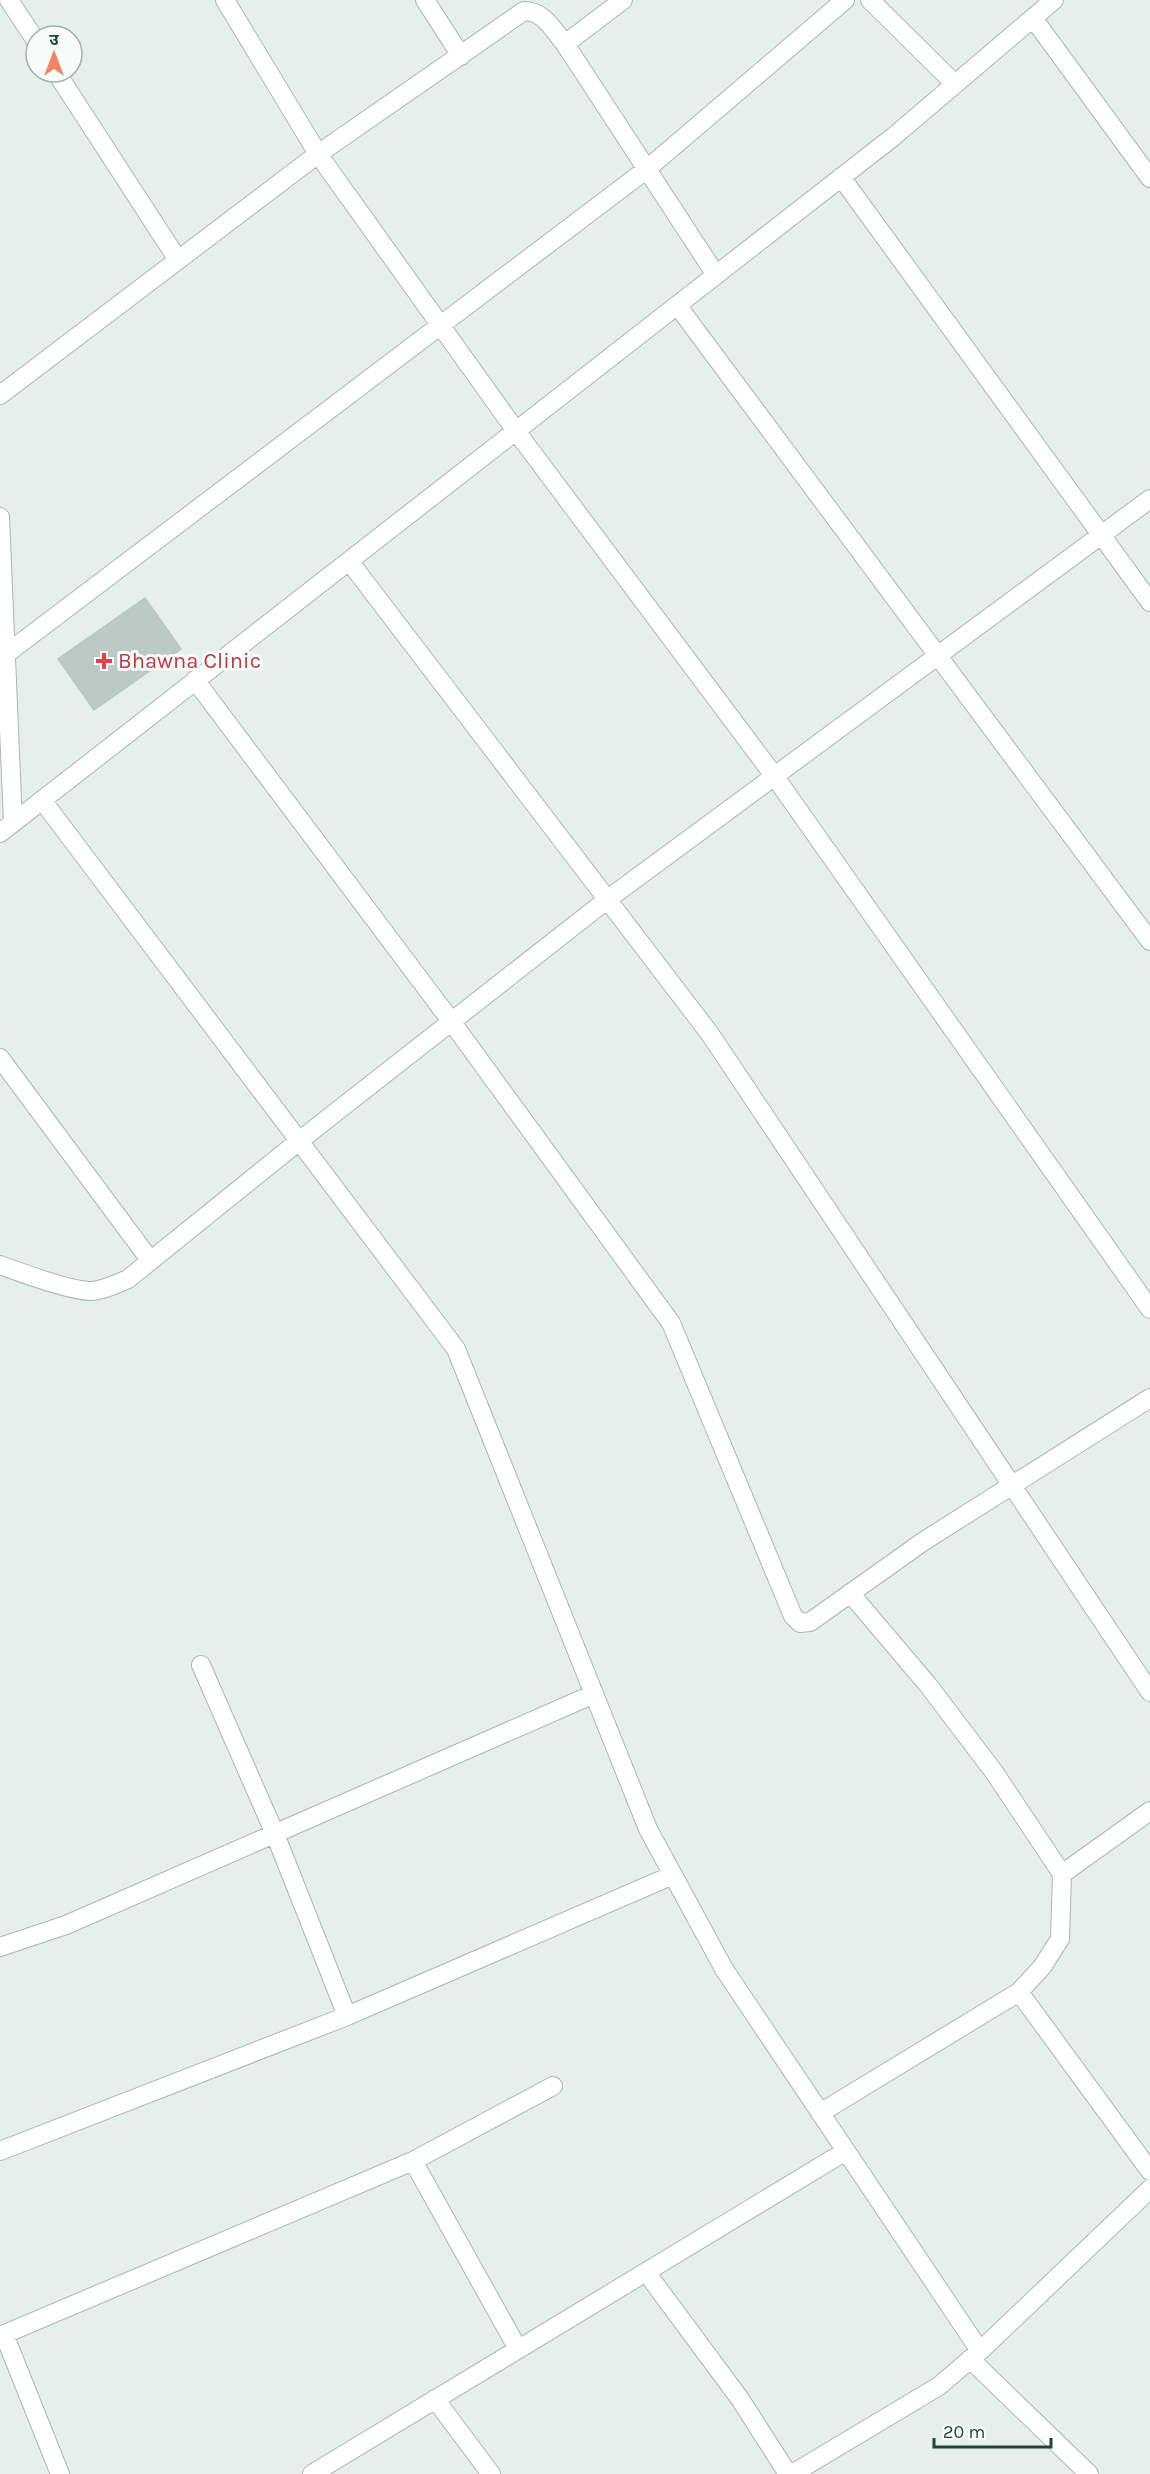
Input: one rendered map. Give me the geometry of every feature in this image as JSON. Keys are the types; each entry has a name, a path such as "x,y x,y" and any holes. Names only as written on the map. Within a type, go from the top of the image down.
{"street":[{"path":"9,0 25,24"},
{"path":"225,0 318,154 516,430 775,777 1150,1309"},
{"path":"425,0 461,56"},
{"path":"565,44 622,0"},
{"path":"6,654 647,169 845,0"},
{"path":"870,0 956,84"},
{"path":"7,828 842,177 1054,0"},
{"path":"0,395 318,154 524,11 535,11 543,17 565,44 716,275"},
{"path":"1033,18 1150,178"},
{"path":"64,84 178,260"},
{"path":"842,177 1150,602"},
{"path":"676,305 1150,941"},
{"path":"0,1265 31,1277 89,1291 107,1288 128,1279 299,1141 608,899 938,658 1150,499"},
{"path":"0,517 6,654 7,828"},
{"path":"348,561 710,1034 1150,1692"},
{"path":"195,680 451,1021 671,1323 794,1616 800,1623 810,1622 924,1541 1149,1402"},
{"path":"42,800 456,1349 648,1829 724,1969 846,2151 975,2355 1089,2474"},
{"path":"0,1058 150,1260"},
{"path":"820,2113 1019,1992 1042,1966 1060,1940 1062,1874 994,1772 928,1685 850,1593"},
{"path":"201,1665 274,1834 347,2016"},
{"path":"0,1947 66,1925 594,1694"},
{"path":"1062,1874 1150,1811"},
{"path":"0,2151 347,2016 673,1875"},
{"path":"1019,1992 1150,2171"},
{"path":"60,2474 2,2335 413,2161 554,2086"},
{"path":"312,2474 846,2151"},
{"path":"413,2161 518,2349"},
{"path":"792,2474 939,2386 975,2355 1150,2188"},
{"path":"646,2272 740,2399 788,2474"},
{"path":"435,2399 491,2474"}],"building":[{"path":"145,598 181,649 94,710 58,659"}],"place":[{"name":"Bhawna Clinic","path":"104,661"}]}
